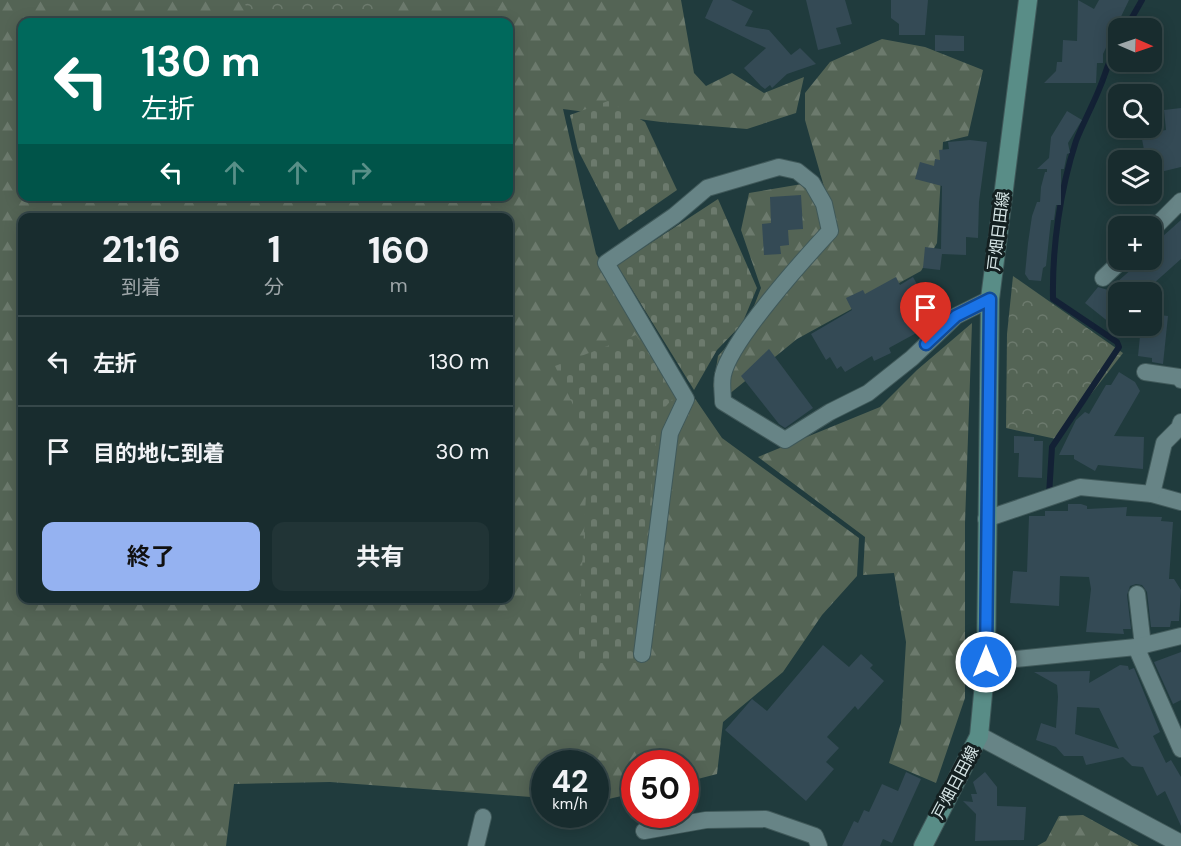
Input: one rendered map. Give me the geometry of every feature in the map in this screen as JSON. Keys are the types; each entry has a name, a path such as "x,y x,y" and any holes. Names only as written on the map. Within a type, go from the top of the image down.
{"main road":[{"name":"戸畑日田線","path":"923,846 937,814 980,736 986,662 990,299 1028,0"}],"street":[{"path":"642,654 670,433 686,399 606,263 674,216 707,188 779,167 797,171 812,183 824,204 830,231 797,267 759,317 733,353 723,375 723,402 785,440 830,412 868,393 912,358 956,316 990,299"},
{"path":"1162,220 1181,201"},
{"path":"1103,278 1111,270"},
{"path":"1145,372 1179,377 1181,380"},
{"path":"1152,494 1164,443 1179,429 1181,422"},
{"path":"986,519 1080,487 1152,494 1181,502"},
{"path":"1137,594 1139,646 1181,749"},
{"path":"986,662 1139,646 1181,636"},
{"path":"980,736 1181,844"},
{"path":"476,846 483,817"},
{"path":"644,831 706,820 766,819 814,836 819,846"}],"green space":[{"path":"0,0 681,0 694,73 706,86 732,73 764,93 804,77 796,113 747,129 661,122 563,109 596,254 722,438 859,538 857,576 822,615 783,672 723,722 717,774 699,779 699,750 621,750 621,796 609,799 609,750 531,750 531,797 330,782 234,784 226,846 0,846"},
{"path":"243,0 383,0 380,18 252,18"},
{"path":"882,39 925,47 983,70 968,136 943,142 937,243 921,271 797,339 728,395 713,387 718,356 747,324 761,288 741,230 749,193 802,184 836,229 805,120 805,93 830,62"},
{"path":"608,101 645,122 677,190 619,230 578,150 570,115"},
{"path":"718,199 757,288 742,324 717,350 694,390 617,265"},
{"path":"1013,276 1123,353 1056,439 1006,428 1007,334"},
{"path":"972,323 965,523 965,698 936,783 889,763 901,723 906,642 894,573 863,575 865,537 758,457 880,407 917,370"},
{"path":"636,335 676,395 658,415 636,663 577,663 589,439 555,366"},
{"path":"1083,815 1139,846 1037,846 1046,841 1059,816"}],"building":[{"path":"713,0 731,0 753,11 745,26 769,30 791,55 800,48 816,64 787,74 772,88 770,85 765,89 744,68 766,48 705,18"},
{"path":"806,0 845,0 852,24 836,28 841,44 818,50"},
{"path":"891,0 928,0 925,35 899,35 899,24 891,18"},
{"path":"1078,0 1094,9 1099,0 1129,0 1120,18 1108,18 1108,44 1103,54 1103,63 1097,63 1096,83 1044,83 1056,71 1057,62 1062,62 1063,40 1077,41"},
{"path":"935,35 964,36 964,51 935,51"},
{"path":"1181,108 1181,167 1162,172 1162,150 1144,150 1142,138 1162,138 1162,131 1166,130 1164,110"},
{"path":"1067,111 1082,120 1068,143 1070,153 1067,154 1064,169 1061,169 1061,205 1056,205 1054,220 1051,220 1046,266 1043,268 1041,281 1029,280 1025,274 1032,216 1037,202 1040,202 1041,187 1045,172 1047,172 1047,169 1037,169 1049,158 1051,137"},
{"path":"970,140 987,142 979,202 978,238 966,237 966,255 942,254 940,270 923,268 925,247 941,249 942,186 915,179 920,162 934,166 935,159 940,160 939,150 949,149 948,142"},
{"path":"801,195 803,229 788,230 789,245 780,246 781,254 764,255 762,224 771,223 770,197"},
{"path":"1181,220 1181,259 1155,282 1117,282 1131,270 1162,270 1162,237"},
{"path":"896,277 900,285 913,277 932,311 914,321 920,331 889,348 891,353 874,361 872,356 845,372 841,366 837,369 830,357 826,360 811,334 852,310 846,298 863,290 865,294"},
{"path":"1098,287 1108,290 1108,321 1085,303"},
{"path":"1162,315 1168,316 1163,364 1152,362 1152,358 1138,356 1140,336 1162,336"},
{"path":"769,349 813,408 785,428 779,424 741,376"},
{"path":"1119,372 1135,382 1140,391 1114,436 1144,437 1143,469 1098,465 1095,471 1074,459 1074,455 1059,455 1076,420 1085,412 1089,414 1106,385 1111,385"},
{"path":"1014,436 1034,437 1034,441 1043,441 1042,478 1018,477 1019,453 1014,453"},
{"path":"1068,504 1081,504 1087,506 1087,509 1127,507 1126,516 1162,517 1161,521 1173,522 1169,579 1174,579 1181,590 1179,621 1171,621 1170,627 1151,627 1147,592 1142,585 1136,584 1130,586 1127,595 1131,629 1123,629 1124,634 1086,632 1091,589 1089,577 1060,576 1059,606 1010,603 1013,571 1027,572 1029,516 1045,516 1045,511 1068,511"},
{"path":"823,645 849,667 861,654 873,665 870,668 884,681 858,710 855,706 827,737 839,748 826,762 834,769 806,801 725,730 752,699 767,711"},
{"path":"1181,652 1181,700 1173,704 1154,662"},
{"path":"1120,665 1128,666 1129,670 1134,668 1160,732 1153,736 1166,763 1171,760 1181,777 1181,826 1165,791 1157,796 1143,767 1132,766 1123,757 1086,765 1083,756 1064,756 1056,747 1036,740 1041,723 1056,728 1058,697 1057,685 1034,672 1090,671 1089,683","holes":["1077,707 1099,708 1119,749 1075,734"]},
{"path":"906,772 921,779 892,843 883,839 880,846 842,846 854,821 858,823 864,810 869,812 882,784 898,791"},
{"path":"985,772 997,787 997,806 1026,807 1024,840 975,841 976,814 963,801 973,802 971,794 977,794 973,782"}],"waterway":[{"path":"1132,18 1142,0"},
{"path":"1049,495 1052,447 1119,347 1117,342 1053,299 1058,219 1070,160 1108,65"}],"route":[{"path":"926,344 956,316 990,299 986,662"}]}
